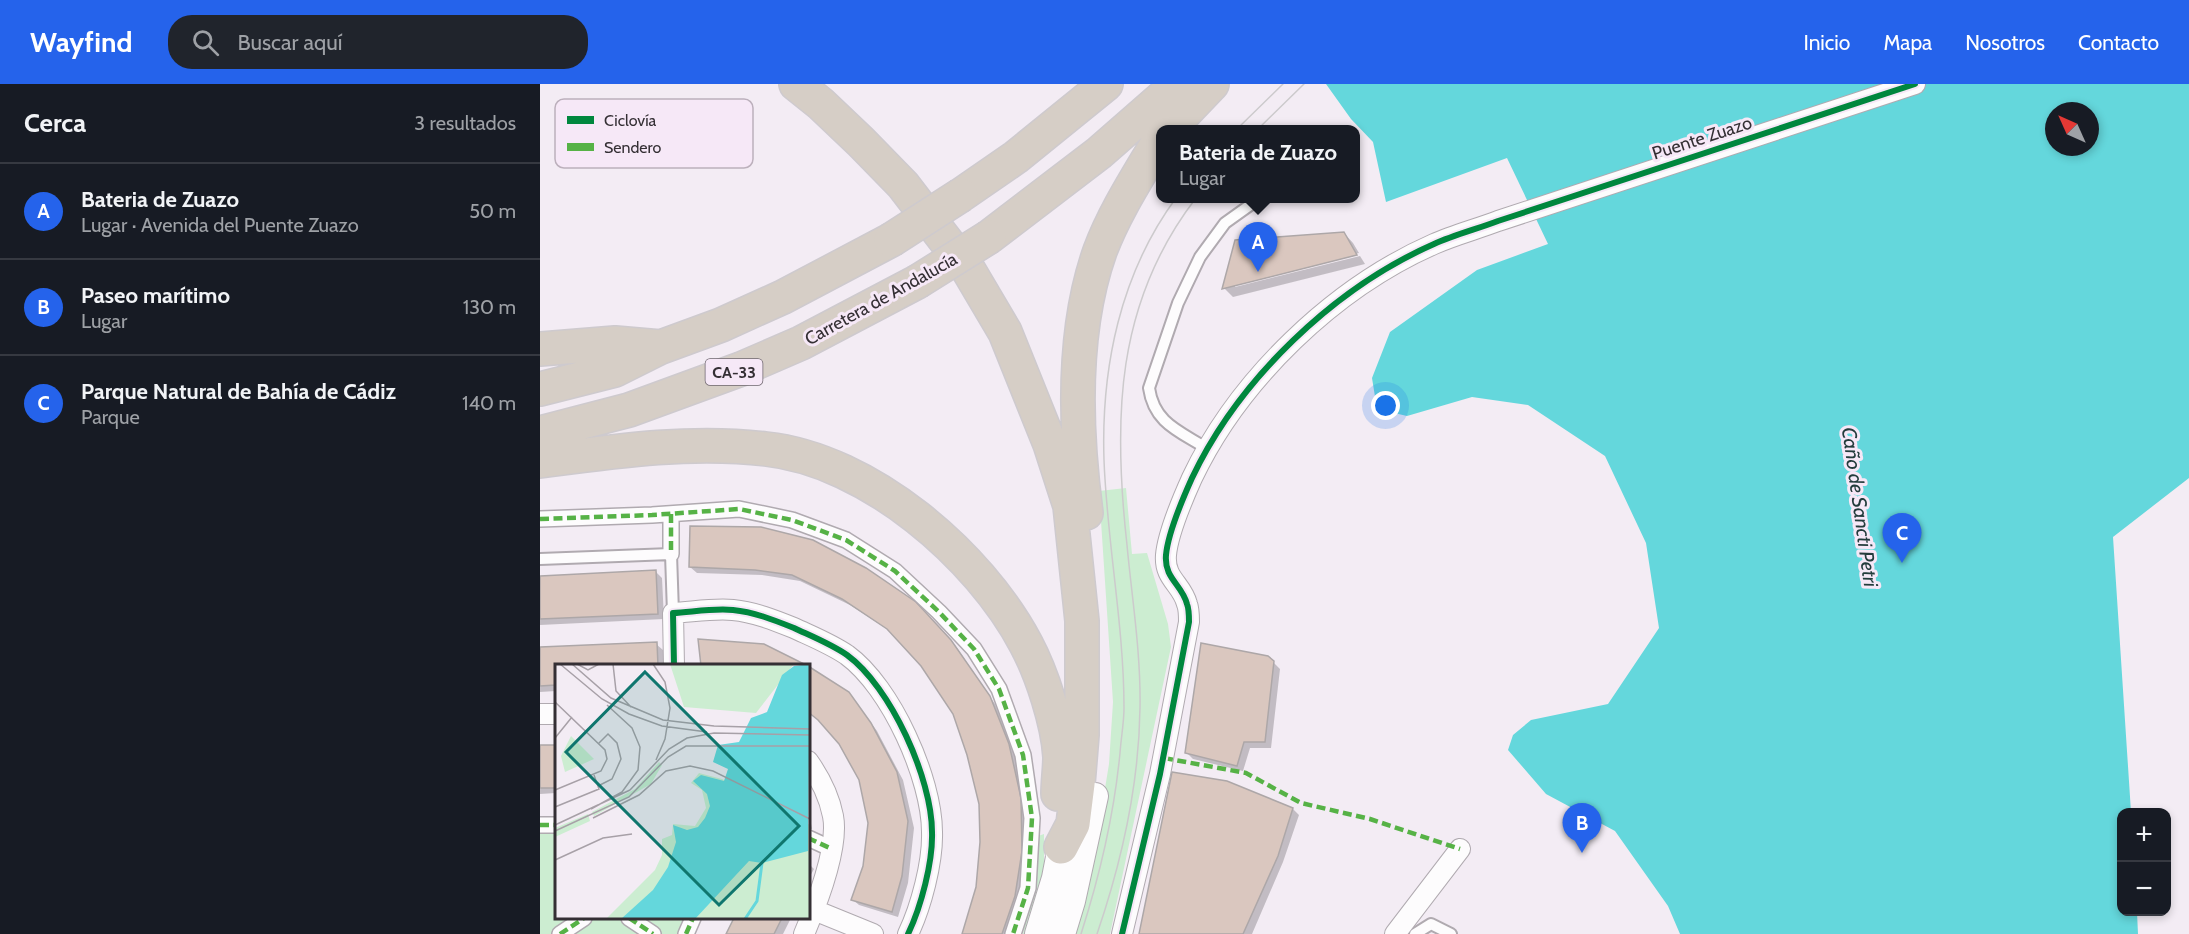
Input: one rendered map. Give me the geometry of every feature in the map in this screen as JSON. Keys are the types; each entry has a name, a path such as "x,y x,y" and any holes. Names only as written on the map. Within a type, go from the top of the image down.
{"highway":[{"path":"796,84 861,142 903,185 969,271 1005,332 1050,444 1070,506 1082,643 1082,735 1074,824 1061,847"},
{"name":"CA-33","path":"540,389 615,370 661,347 721,325 783,297 891,240 1016,157 1106,84"},
{"name":"Carretera de Andalucía","path":"540,433 629,410 741,369 801,343 917,282 989,237 1099,153 1178,84"},
{"path":"1173,125 1212,84"},
{"path":"1095,796 1100,682 1092,555 1084,496 1078,363 1086,299 1100,251 1118,210 1156,147"},
{"path":"540,349 615,343 661,347"},
{"path":"540,461 632,448 708,446 767,449 816,459 859,480 911,511 959,555 997,597 1027,645 1053,720 1060,757 1057,814 1061,847"}],"street":[{"name":"Puente Zuazo","path":"1122,934 1160,774 1189,622 1187,603 1166,570 1166,553 1182,500 1206,448 1255,380 1283,349 1328,311 1383,271 1434,244 1916,84"},
{"path":"540,519 739,509 792,520 846,540 895,571 974,649 999,689 1023,755 1032,818 1028,888 1014,934"},
{"path":"671,514 671,554"},
{"path":"674,664 673,613 732,609 768,618 812,636 847,655 873,680 894,712 923,778 933,830 931,864 908,934"},
{"path":"804,934 814,910 832,849 834,818 823,783 810,764"},
{"path":"1062,934 1072,901 1095,796"},
{"path":"810,839 832,849"},
{"path":"1038,934 1055,878 1061,847"},
{"path":"1395,934 1460,849"},
{"path":"814,910 873,934"},
{"path":"561,934 583,919"},
{"path":"630,919 652,934"},
{"path":"686,934 693,919"}],"lane":[{"path":"1206,448 1156,412 1149,388 1178,303 1200,257 1225,223 1253,203"},
{"path":"540,559 671,554 673,613"},
{"path":"1415,934 1431,924 1452,934"}],"green space":[{"path":"1126,488 1132,554 1147,553 1168,624 1171,647 1110,934 1072,934 1095,849 1109,764 1113,702 1099,491"},
{"path":"540,825 555,825 555,919 693,919 686,934 540,934"},
{"path":"1044,834 1044,872 1034,934 1023,934 1034,875 1038,836"}],"water":[{"name":"Caño de Sancti Petri","path":"1326,84 2189,84 2189,478 2113,537 2131,808 2117,808 2117,916 2137,916 2138,934 1680,934 1668,906 1615,831 1546,794 1508,750 1513,735 1531,720 1608,704 1659,628 1646,543 1605,456 1528,405 1472,397 1407,416 1377,409 1372,378 1390,332 1477,270 1548,244 1507,158 1386,202 1373,142 1360,128 1360,125 1357,125 1351,119"}],"building":[{"path":"1344,232 1357,255 1222,289 1235,240"},
{"path":"690,526 761,527 813,540 866,568 916,602 951,640 990,696 1009,744 1021,798 1022,851 1015,896 1002,934 962,934 976,887 980,842 979,804 967,755 953,714 921,666 887,629 842,599 792,575 755,570 689,567"},
{"path":"656,570 658,614 540,619 540,576"},
{"path":"698,639 764,644 804,664 701,664"},
{"path":"657,642 658,664 555,664 555,685 540,686 540,647"},
{"path":"1201,643 1268,656 1274,661 1265,742 1244,742 1237,766 1185,753"},
{"path":"810,667 849,692 871,723 897,772 908,821 902,876 892,912 851,900 863,866 868,823 859,780 839,744 810,714"},
{"path":"540,745 555,745 555,788 540,788"},
{"path":"1172,772 1227,781 1293,808 1278,856 1243,934 1139,934"},
{"path":"734,919 782,919 774,934 726,934"}],"tram line":[{"path":"1241,125 1283,84"},
{"path":"1262,125 1304,84"},
{"path":"1081,934 1110,822 1124,714 1121,646 1104,460 1106,391 1118,323 1128,290 1141,258 1173,203"},
{"path":"1097,934 1128,822 1139,737 1139,667 1120,453 1121,408 1126,364 1135,321 1149,279 1169,238 1193,203"}],"marked path":[{"path":"540,519 739,509 792,520 846,540 895,571 974,649 999,689 1023,755 1032,818 1028,888 1013,934"},
{"path":"671,514 671,554"},
{"path":"1164,758 1246,773 1301,803 1370,819 1460,849"},
{"path":"540,825 555,825"},
{"path":"810,839 832,849"},
{"path":"560,934 582,919"},
{"path":"630,919 653,934"},
{"path":"686,934 693,919"}],"cycle path":[{"path":"1122,934 1160,774 1189,622 1185,597 1170,576 1166,563 1170,536 1188,486 1212,441 1263,372 1293,340 1326,311 1361,285 1434,244 1915,84"},
{"path":"674,664 673,613 726,610 756,614 794,628 841,651 863,670 879,689 906,736 917,761 930,810 932,844 928,870 922,898 908,934"}],"place":[{"name":"Bateria de Zuazo","path":"1258,272"},
{"name":"Parque Natural de Bahía de Cádiz","path":"1902,563"},
{"name":"Paseo marítimo","path":"1582,853"}]}
